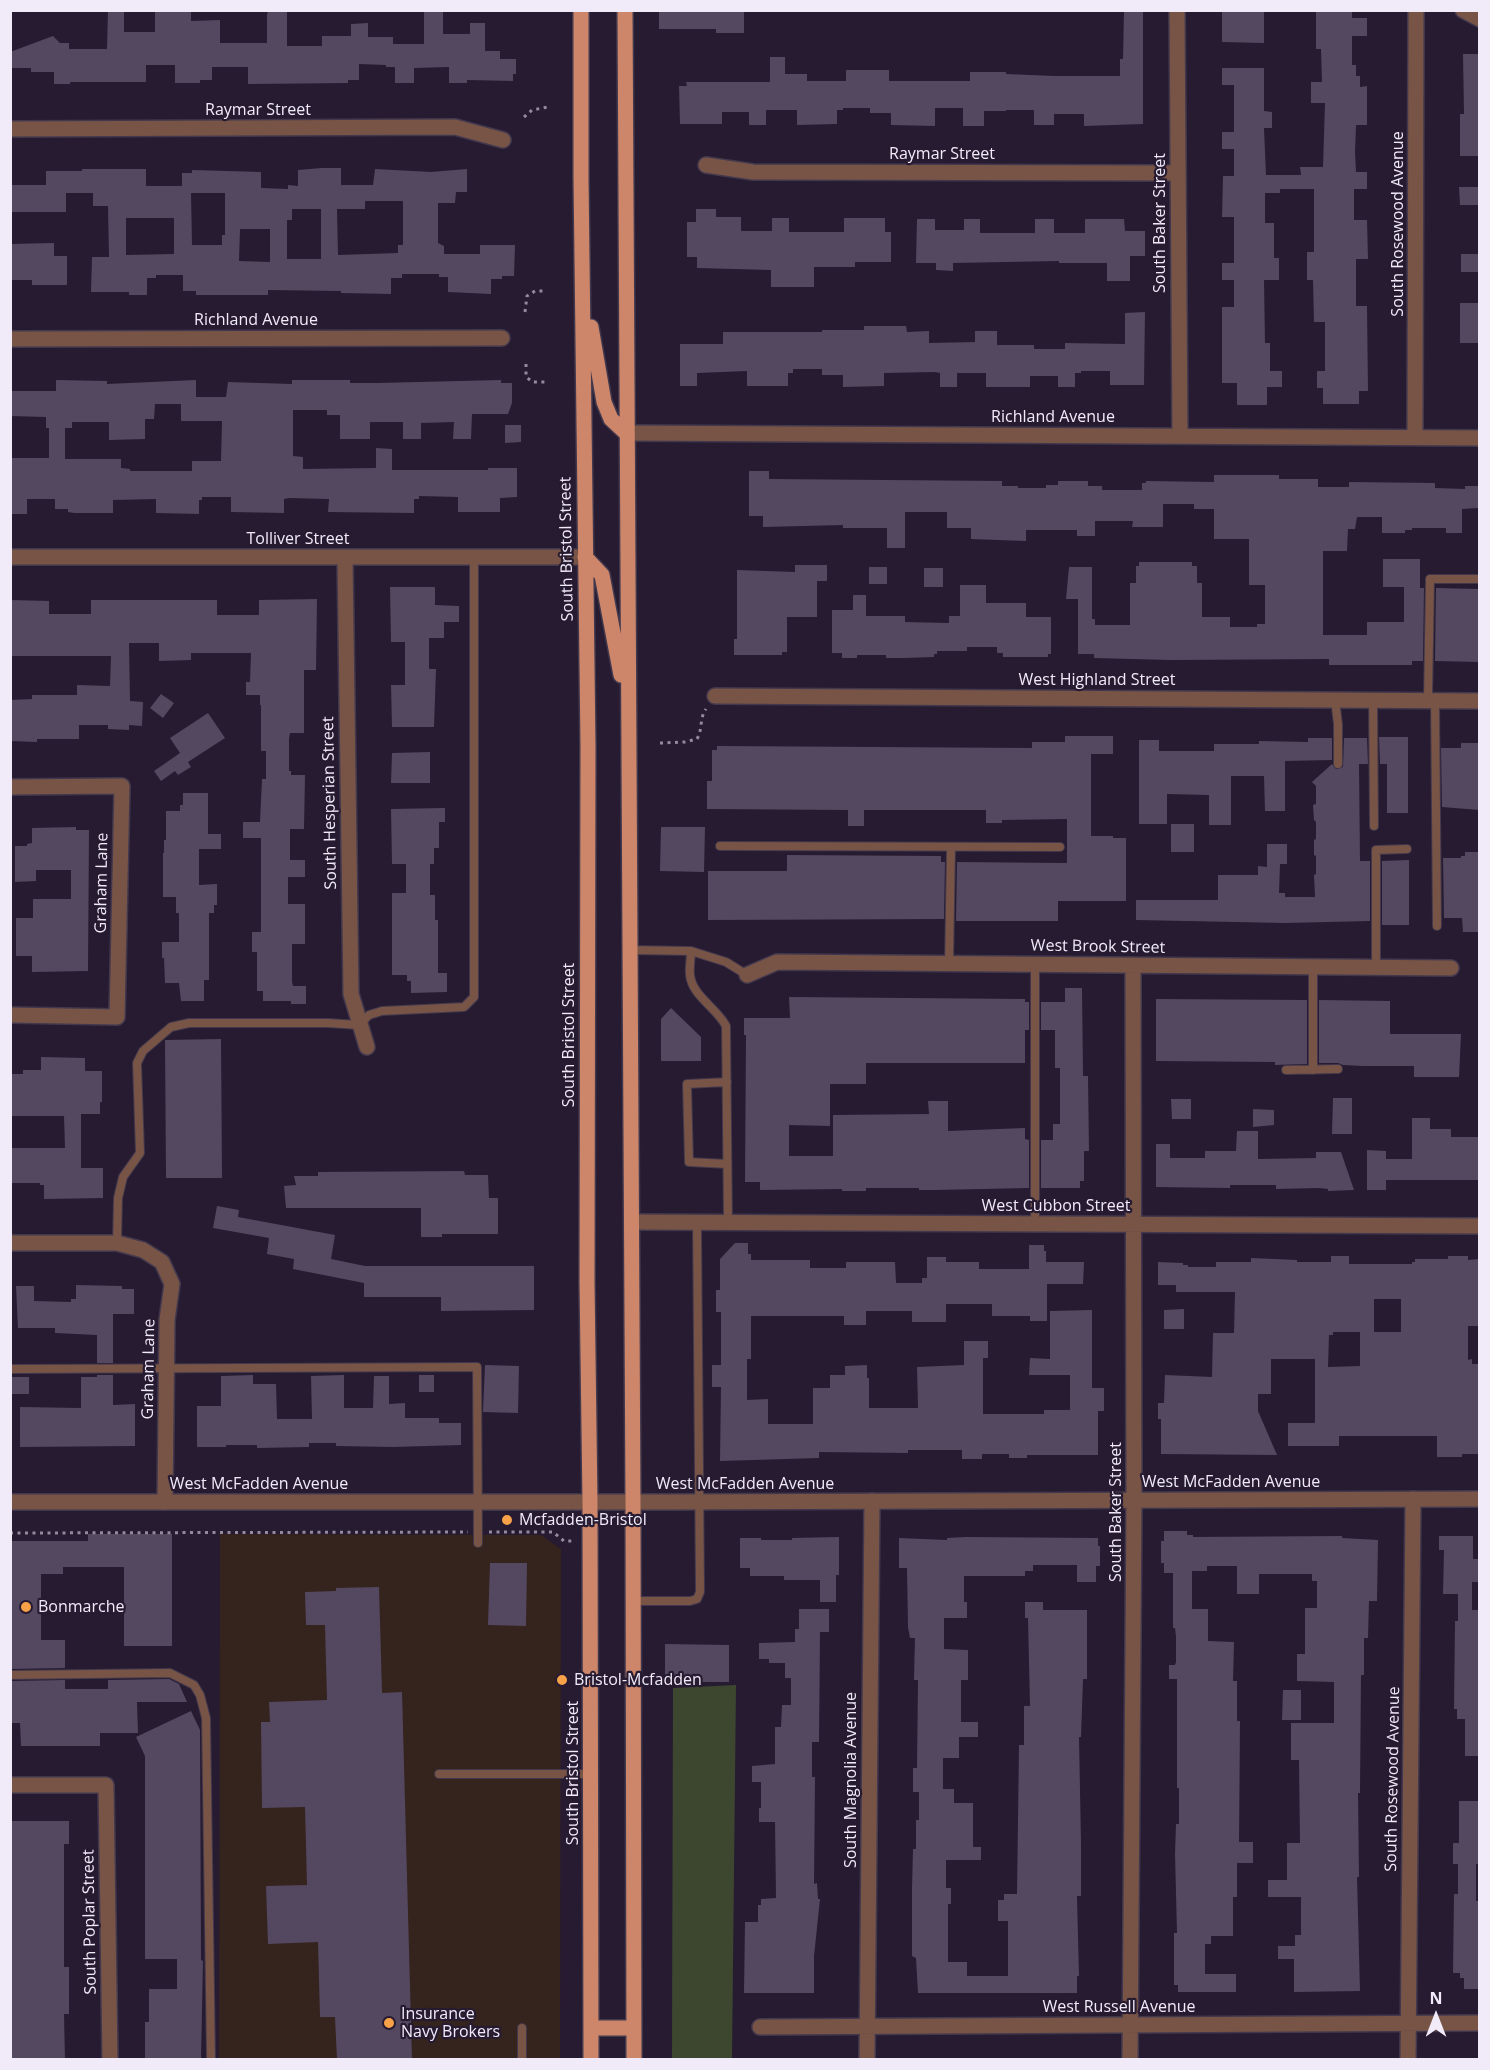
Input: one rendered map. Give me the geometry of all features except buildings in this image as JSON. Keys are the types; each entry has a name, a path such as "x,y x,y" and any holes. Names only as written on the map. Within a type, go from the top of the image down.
{"main road":[{"name":"South Bristol Street","path":"581,10 588,746 587,1165 591,2060"},
{"path":"624,10 634,1601 634,2060"},
{"path":"583,286 604,402 611,419 626,433"},
{"path":"585,557 602,575 628,713"},
{"path":"591,2028 633,2028"}],"street":[{"name":"South Baker Street","path":"1177,10 1180,436"},
{"name":"South Rosewood Avenue","path":"1415,437 1416,10"},
{"path":"1463,10 1479,19"},
{"name":"Raymar Street","path":"10,129 455,127 503,140"},
{"name":"Raymar Street","path":"706,165 753,172 1178,173"},
{"name":"Richland Avenue","path":"10,339 502,338"},
{"name":"Richland Avenue","path":"626,433 1479,438"},
{"name":"Tolliver Street","path":"10,557 585,557"},
{"name":"South Hesperian Street","path":"345,557 351,994 367,1047"},
{"name":"West Highland Street","path":"715,696 1479,701"},
{"name":"Graham Lane","path":"10,786 122,786 117,1017 10,1015"},
{"name":"West Brook Street","path":"747,975 777,962 1451,968"},
{"name":"South Baker Street","path":"1130,2060 1134,1500 1133,966"},
{"name":"West Cubbon Street","path":"632,1222 1479,1226"},
{"path":"10,1243 117,1243"},
{"name":"Graham Lane","path":"117,1243 143,1250 162,1262 172,1284 167,1320 165,1502"},
{"name":"South Rosewood Avenue","path":"1408,2060 1413,1499"},
{"name":"West McFadden Avenue","path":"10,1502 1479,1499"},
{"name":"South Magnolia Avenue","path":"867,2060 872,1501"},
{"name":"South Poplar Street","path":"10,1785 106,1785 110,2060"},
{"name":"West Russell Avenue","path":"760,2027 1479,2024"}],"lane":[{"path":"117,1243 118,1198 123,1177 141,1153 137,1063 143,1051 171,1027 189,1023 359,1025 369,1015 382,1011 464,1007 474,997 474,557"},
{"path":"1437,926 1430,579 1479,579"},
{"path":"1335,700 1338,724 1338,765"},
{"path":"1373,700 1374,826"},
{"path":"720,846 1060,847"},
{"path":"949,964 951,848"},
{"path":"1376,968 1376,850 1407,849"},
{"path":"630,950 691,951 726,962 747,975"},
{"path":"691,951 690,977 694,988 722,1017 726,1026 728,1223"},
{"path":"1035,965 1035,1224"},
{"path":"1313,967 1313,1070"},
{"path":"1286,1070 1338,1070"},
{"path":"727,1082 687,1084 689,1162 727,1164"},
{"path":"634,1601 680,1602 697,1599 700,1592 697,1222"},
{"path":"10,1369 477,1367 478,1543"},
{"path":"10,1675 170,1673 194,1685 200,1695 206,1718 211,2060"},
{"path":"439,1774 591,1774"},
{"path":"522,2028 522,2060"}],"path":[{"path":"524,117 532,110 548,107"},
{"path":"525,312 527,296 536,291 545,291"},
{"path":"525,364 526,377 533,382 546,382"},
{"path":"660,743 697,739 700,735 701,716 715,696"},
{"path":"10,1533 553,1532 564,1541 590,1541"}],"shaded area":[{"path":"220,1534 541,1535 561,1549 560,2059 219,2060"}],"green space":[{"path":"736,1685 732,2059 672,2059 673,1688"}],"place":[{"name":"Mcfadden-Bristol","path":"507,1520"},
{"name":"Bonmarche","path":"26,1607"},
{"name":"Bristol-Mcfadden","path":"562,1680"},
{"name":"Insurance Navy Brokers","path":"389,2023"}]}
